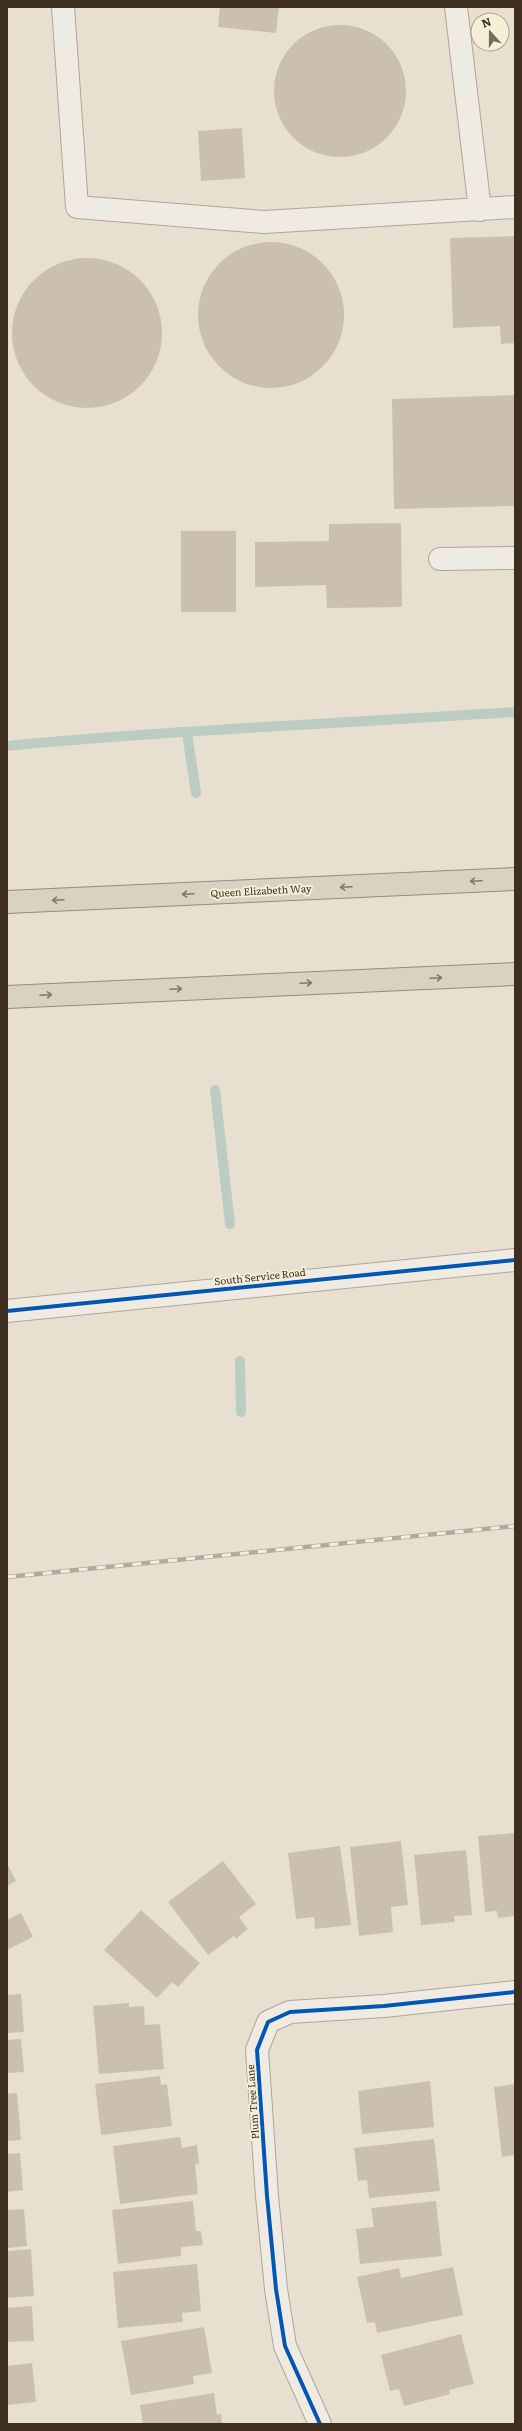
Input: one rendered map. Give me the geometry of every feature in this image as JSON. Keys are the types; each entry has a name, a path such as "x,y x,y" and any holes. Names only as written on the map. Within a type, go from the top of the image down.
{"highway":[{"name":"Queen Elizabeth Way","path":"7,902 515,879"},
{"path":"7,997 515,974"}],"street":[{"path":"63,7 77,207 264,222 515,207"},
{"path":"456,7 480,210"},
{"path":"440,559 515,558"},
{"name":"South Service Road","path":"7,1311 515,1260"},
{"name":"Plum Tree Lane","path":"320,2424 285,2346 276,2289 257,2050 268,2022 290,2012 384,2006 515,1992"}],"building":[{"path":"220,7 279,7 276,33 218,27"},
{"path":"340,25 365,30 377,36 391,49 401,66 406,91 401,116 395,128 382,142 365,152 340,157 315,152 303,146 289,133 279,116 274,91 279,66 285,54 298,40 315,30"},
{"path":"242,128 245,178 201,181 198,131"},
{"path":"515,236 515,343 501,344 500,326 453,328 450,238"},
{"path":"264,242 278,242 306,250 318,258 328,268 339,287 343,301 343,329 336,350 328,362 318,372 299,383 278,388 264,388 236,380 224,372 214,362 203,343 198,322 198,308 206,280 214,268 224,258 243,247"},
{"path":"94,258 116,263 129,270 145,285 157,304 161,318 161,348 157,362 150,375 135,391 116,403 102,407 80,408 58,403 45,396 24,375 17,362 13,348 12,326 17,304 24,291 45,270 58,263 72,259"},
{"path":"515,395 515,506 394,509 392,399"},
{"path":"401,523 402,607 327,608 326,585 255,587 255,542 329,541 329,524"},
{"path":"181,531 236,531 236,612 181,612"},
{"path":"515,1833 515,1916 498,1918 497,1911 485,1912 478,1836"},
{"path":"401,1841 408,1905 391,1907 393,1932 359,1936 350,1847"},
{"path":"340,1846 351,1925 315,1929 314,1917 296,1919 288,1853"},
{"path":"466,1850 472,1915 454,1916 455,1922 421,1925 414,1855"},
{"path":"223,1861 256,1904 239,1917 248,1929 236,1939 234,1936 208,1955 168,1902"},
{"path":"7,1863 16,1881 7,1886"},
{"path":"141,1910 200,1963 178,1987 172,1982 157,1998 104,1950"},
{"path":"21,1913 33,1937 7,1950 7,1920"},
{"path":"21,1994 24,2032 7,2033 7,1995"},
{"path":"129,2003 129,2007 144,2006 145,2025 160,2024 164,2069 99,2074 93,2006"},
{"path":"21,2039 24,2072 7,2073 7,2040"},
{"path":"160,2076 161,2085 167,2084 172,2126 101,2135 95,2084"},
{"path":"430,2081 434,2127 362,2134 358,2091"},
{"path":"515,2084 515,2155 502,2157 494,2087"},
{"path":"17,2093 21,2140 7,2141 7,2094"},
{"path":"180,2137 182,2148 197,2145 199,2164 195,2164 198,2194 120,2204 113,2146"},
{"path":"434,2139 440,2191 369,2198 367,2180 358,2181 354,2148"},
{"path":"20,2153 23,2190 7,2192 7,2154"},
{"path":"193,2201 196,2231 201,2231 203,2245 181,2247 181,2256 118,2264 112,2210"},
{"path":"436,2201 442,2256 360,2264 356,2229 374,2227 371,2208"},
{"path":"24,2209 27,2246 7,2248 7,2210"},
{"path":"31,2249 34,2296 7,2298 7,2251"},
{"path":"197,2264 201,2311 182,2313 183,2322 118,2328 113,2272"},
{"path":"453,2267 463,2315 377,2333 375,2322 367,2323 357,2277 399,2268 401,2278"},
{"path":"32,2306 34,2341 7,2342 7,2308"},
{"path":"204,2327 212,2373 193,2376 194,2384 131,2395 121,2341"},
{"path":"461,2334 474,2384 449,2390 450,2394 404,2406 399,2389 390,2391 381,2355"},
{"path":"32,2363 36,2402 7,2405 7,2366"},
{"path":"214,2393 217,2415 221,2414 222,2424 143,2424 140,2405"}],"waterway":[{"path":"7,746 197,731 515,712"},
{"path":"187,733 196,793"},
{"path":"215,1090 230,1224"},
{"path":"240,1361 241,1412"}],"railway":[{"path":"7,1577 515,1526"}],"cycle path":[{"path":"7,1311 515,1260"},
{"path":"320,2424 285,2346 276,2289 267,2196 257,2050 268,2022 290,2012 384,2006 515,1992"}]}
